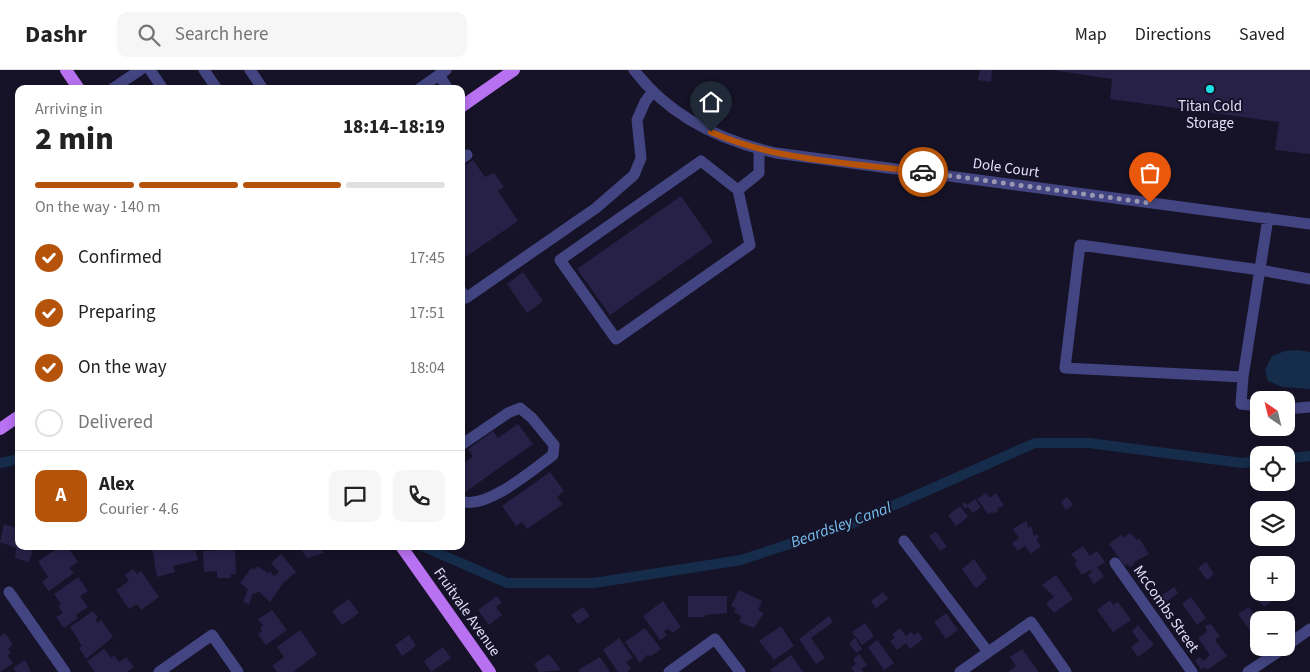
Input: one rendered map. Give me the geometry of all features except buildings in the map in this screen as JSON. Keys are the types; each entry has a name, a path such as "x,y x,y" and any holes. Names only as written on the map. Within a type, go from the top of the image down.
{"main road":[{"path":"66,70 76,85"},
{"path":"465,104 514,70"},
{"path":"0,429 15,419"},
{"name":"Fruitvale Avenue","path":"404,550 490,672"}],"street":[{"path":"121,85 140,70"},
{"path":"150,70 160,85"},
{"path":"204,70 214,85"},
{"path":"250,70 260,85"},
{"name":"Dole Court","path":"634,70 672,108 704,128 732,141 759,149 1310,224"},
{"path":"424,85 442,72 447,85"},
{"path":"465,297 466,298 596,208 634,175 641,158 638,120 645,102 653,91"},
{"path":"738,190 759,173 759,149"},
{"path":"701,161 738,190 750,246 616,339 560,260 701,161"},
{"path":"1250,405 1241,404 1243,377 1268,218"},
{"path":"1243,377 1065,368 1080,245 1260,270 1310,279"},
{"path":"1295,408 1310,407"},
{"path":"465,442 508,413 520,408 532,418 554,445 553,454 484,501 469,504 465,502"},
{"path":"904,541 988,652"},
{"name":"McCombs Street","path":"1115,563 1192,672"},
{"path":"9,592 65,672"},
{"path":"960,672 1031,622 1066,672"},
{"path":"1295,640 1310,629"},
{"path":"159,672 212,635 238,672"},
{"path":"669,672 715,639 740,672"},
{"path":"1248,672 1272,656"}],"water":[{"path":"1285,351 1310,352 1310,389 1282,387 1268,381 1265,370 1272,356"}],"waterway":[{"name":"Beardsley Canal","path":"431,550 507,583 594,583 741,560 856,522 1035,443 1089,443 1242,463 1250,462"},
{"name":"Beardsley Canal","path":"1295,458 1310,456"},
{"name":"Beardsley Canal","path":"0,463 15,460"}],"way so far":[{"path":"923,172 1150,203"}],"place":[{"name":"Titan Cold Storage","path":"1210,89"}],"route":[{"path":"711,132 732,141 776,153 923,172"}]}
